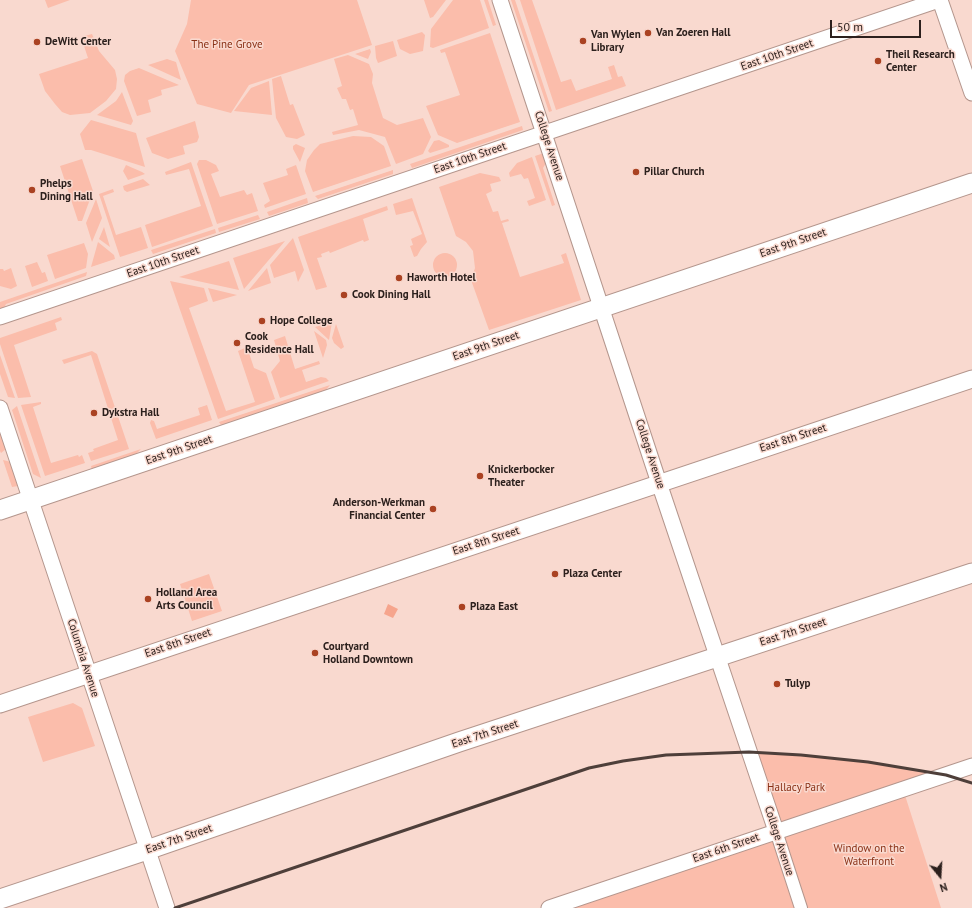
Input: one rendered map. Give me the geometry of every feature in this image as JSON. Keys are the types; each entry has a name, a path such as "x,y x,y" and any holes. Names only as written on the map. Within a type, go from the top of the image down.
{"main road":[{"name":"East 9th Street","path":"0,510 972,183"},
{"name":"East 8th Street","path":"0,704 972,379"},
{"name":"East 7th Street","path":"0,899 148,850 459,742 972,573"}],"street":[{"name":"College Avenue","path":"500,0 801,908"},
{"name":"East 10th Street","path":"0,317 940,0"},
{"path":"940,0 972,93"},
{"name":"Columbia Avenue","path":"0,408 167,908"},
{"name":"East 6th Street","path":"550,908 972,766"}],"green space":[{"path":"45,0 70,0 48,8"},
{"name":"The Pine Grove","path":"191,0 357,0 372,45 249,85 231,113 197,104 175,51 187,24"},
{"path":"424,0 446,0 433,17 430,18"},
{"path":"453,0 480,0 489,28 433,48 430,47 431,29"},
{"path":"484,0 488,0 496,25 493,26"},
{"path":"511,0 515,0 552,111 549,112"},
{"path":"520,0 532,0 561,82 571,79 576,91 612,79 608,67 614,65 618,77 622,76 626,86 556,110"},
{"path":"422,32 425,35 423,51 410,54 400,49 397,40"},
{"path":"490,33 520,122 457,143 438,135 426,106 460,95 445,52 441,53 440,50"},
{"path":"92,34 99,51 115,70 117,79 116,89 106,101 90,113 70,115 62,112 45,91 39,74 88,58 81,37"},
{"path":"393,41 397,56 378,63 375,46"},
{"path":"370,49 371,52 368,59 355,54"},
{"path":"348,55 369,64 373,74 372,83 383,118 397,125 423,118 431,137 423,154 396,164 385,137 359,130 333,135 332,132 358,125 353,109 350,110 346,99 342,99 337,88 342,86 334,59"},
{"path":"167,59 176,62 181,80 148,65"},
{"path":"139,68 179,85 161,90 162,95 148,100 151,112 137,116 124,81 125,75 130,71"},
{"path":"281,76 290,105 293,104 305,135 297,139 286,137 276,118 272,79"},
{"path":"269,81 272,115 234,111 251,88"},
{"path":"122,92 133,121 131,125 97,115 116,101"},
{"path":"91,120 136,133 145,167 91,150 85,150 80,134"},
{"path":"195,121 199,137 197,142 183,146 185,154 168,159 152,153 146,138"},
{"path":"522,126 523,130 412,168 410,164"},
{"path":"353,136 371,137 384,146 391,166 313,192 305,171 307,160 314,150 320,144"},
{"path":"439,140 449,145 449,147 430,153 428,151 434,141"},
{"path":"296,144 305,148 300,162 293,149 293,146"},
{"path":"543,154 546,163 543,168 555,205 552,206 535,156"},
{"path":"532,157 546,200 529,206 527,201 535,198 528,178 524,179 521,174 510,177 509,173 517,163"},
{"path":"82,159 93,191 82,221 78,221 60,166"},
{"path":"199,160 206,160 216,165 219,171 211,174 220,197 244,190 247,195 252,193 258,211 217,224 197,164"},
{"path":"191,162 213,226 152,247 145,225 201,206 189,169 166,175 165,172"},
{"path":"126,165 145,174 128,180 123,171"},
{"path":"296,165 306,194 265,208 264,205 270,201 263,183 288,175 286,169"},
{"path":"393,170 393,174 318,199 315,196"},
{"path":"480,173 499,177 501,181 490,184 492,191 486,194 493,212 498,211 501,221 508,219 509,221 502,223 520,277 564,263 561,255 566,253 581,300 489,330 471,280 475,268 473,251 466,242 456,236 439,187"},
{"path":"143,179 150,185 127,192 124,190 123,186"},
{"path":"113,189 114,192 103,196 116,235 141,227 148,248 120,257 99,194"},
{"path":"307,198 308,203 269,216 267,212"},
{"path":"412,198 427,242 417,256 414,257 410,246 413,245 411,239 422,234 413,211 396,215 393,204"},
{"path":"96,199 102,218 92,242 86,223"},
{"path":"387,206 388,210 363,219 369,240 364,242 363,240 330,253 329,251 321,254 322,257 317,258 327,287 316,290 298,237"},
{"path":"258,215 260,219 219,232 218,228"},
{"path":"104,227 110,247 99,239"},
{"path":"215,229 216,233 153,254 151,250"},
{"path":"293,238 304,270 298,282 295,271 274,278 270,265"},
{"path":"285,241 244,289 233,258"},
{"path":"98,242 114,255 115,259 91,267"},
{"path":"84,243 88,254 86,268 55,279 47,255"},
{"path":"445,253 454,256 457,265 454,274 445,277 436,274 433,265 436,256"},
{"path":"229,261 239,290 179,277"},
{"path":"37,262 42,273 45,272 48,281 32,287 25,266"},
{"path":"11,268 17,286 11,289 0,286 0,269 3,269 4,271"},
{"path":"267,268 271,283 248,291"},
{"path":"87,272 86,276 6,304 4,308 0,310 0,302"},
{"path":"170,281 204,288 208,301 189,308 226,411 255,402 238,351 247,347 254,368 266,373 275,399 218,419"},
{"path":"208,288 237,295 213,302"},
{"path":"61,317 62,320 55,323 57,330 14,345 31,397 18,398 0,344 0,338"},
{"path":"332,322 329,340 315,327"},
{"path":"336,324 344,347 341,349 334,343 332,338"},
{"path":"314,331 326,340 327,345 323,358"},
{"path":"285,336 295,369 319,361 320,364 302,370 306,382 321,377 326,378 329,381 280,398 271,372 280,361 274,340"},
{"path":"92,351 97,354 129,449 91,461 88,453 94,451 93,449 118,440 91,355 64,364 62,360"},
{"path":"0,355 15,398 8,397 0,374"},
{"path":"330,385 325,391 221,425 219,422"},
{"path":"41,402 41,404 33,407 51,463 82,455 85,463 45,476 21,405"},
{"path":"207,405 212,420 156,439 150,423 151,420 154,421 157,429 200,415 198,408"},
{"path":"17,406 41,478 33,474 12,410"},
{"path":"0,432 6,449 1,453 0,451"},
{"path":"141,449 135,455 92,470 91,466"},
{"path":"3,460 11,462 18,486 12,487"},
{"path":"209,574 222,611 192,621 180,584"},
{"path":"73,703 82,708 95,746 43,762 28,717"},
{"name":"Hallacy Park","path":"749,752 801,755 868,762 941,775 776,829"},
{"name":"Window on the Waterfront","path":"903,789 941,908 549,908"}],"shaded area":[{"path":"388,604 398,609 393,618 384,614"}],"railway":[{"path":"175,908 589,768 623,761 666,755 749,752 801,755 868,762 946,775 972,783"}],"place":[{"name":"Van Zoeren Hall","path":"648,33"},
{"name":"Van Wylen Library","path":"583,41"},
{"name":"DeWitt Center","path":"37,42"},
{"name":"Theil Research Center","path":"878,61"},
{"name":"Pillar Church","path":"636,172"},
{"name":"Phelps Dining Hall","path":"32,190"},
{"name":"Haworth Hotel","path":"399,278"},
{"name":"Cook Dining Hall","path":"344,295"},
{"name":"Hope College","path":"262,321"},
{"name":"Cook Residence Hall","path":"237,343"},
{"name":"Dykstra Hall","path":"94,413"},
{"name":"Knickerbocker Theater","path":"480,476"},
{"name":"Anderson-Werkman Financial Center","path":"433,509"},
{"name":"Plaza Center","path":"555,574"},
{"name":"Holland Area Arts Council","path":"148,599"},
{"name":"Plaza East","path":"462,607"},
{"name":"Courtyard Holland Downtown","path":"315,653"},
{"name":"Tulyp","path":"777,684"}]}
